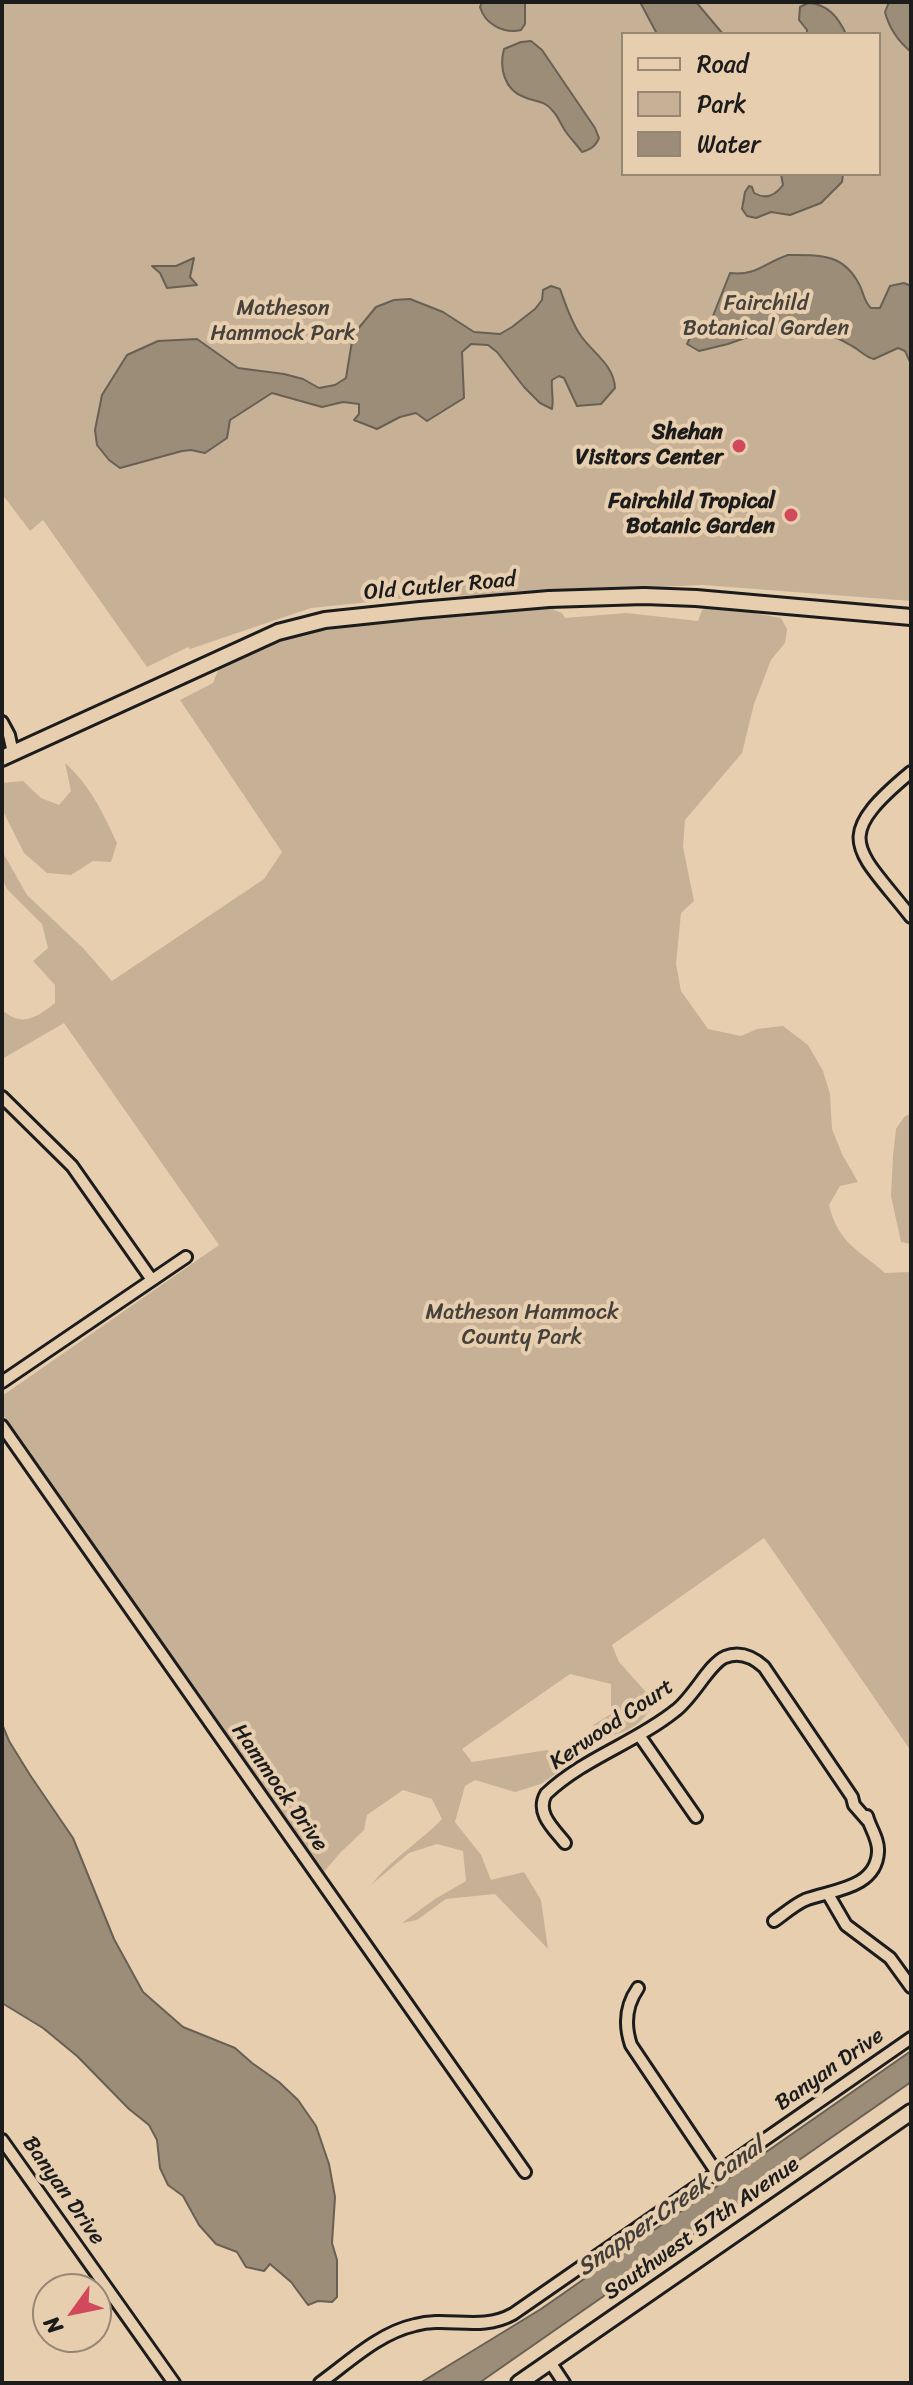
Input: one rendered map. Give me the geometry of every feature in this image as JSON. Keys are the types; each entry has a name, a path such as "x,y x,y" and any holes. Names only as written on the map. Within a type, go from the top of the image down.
{"main road":[{"name":"Old Cutler Road","path":"8,756 278,632 325,620 534,600 644,596 911,617"},
{"name":"Southwest 57th Avenue","path":"519,2383 911,2112"}],"street":[{"path":"2,722 9,735 8,756"},
{"path":"2,741 8,756"},
{"path":"911,772 871,809 858,836 867,863 911,917"},
{"path":"2,1097 72,1166 152,1280"},
{"path":"2,1382 186,1257"},
{"name":"Hammock Drive","path":"2,1426 525,2172"},
{"name":"Kerwood Court","path":"565,1843 542,1810 543,1799 549,1791 678,1709 715,1664 737,1655 752,1658 764,1667 868,1817 876,1838 879,1851 872,1869 859,1883 828,1894"},
{"path":"639,1735 696,1817"},
{"path":"774,1921 800,1903 828,1894 846,1925 890,1958 911,1987"},
{"path":"638,1988 628,2008 627,2029 631,2045 717,2173"},
{"name":"Banyan Drive","path":"320,2383 382,2338 412,2325 480,2324 508,2317 911,2038"},
{"name":"Banyan Drive","path":"2,2140 174,2383"},
{"path":"550,2362 564,2383"}],"green space":[{"name":"Matheson Hammock Park","path":"2,2 911,2 911,601 703,585 408,598 311,608 190,649 188,647 147,667 43,520 30,531 2,494"},
{"name":"Matheson Hammock County Park","path":"711,605 781,618 787,629 785,643 771,660 754,704 742,753 685,820 683,847 694,901 681,913 676,964 681,991 708,1029 741,1036 757,1029 783,1026 808,1045 823,1071 830,1094 832,1129 858,1182 840,1186 829,1205 833,1218 851,1245 885,1273 911,1272 911,1751 764,1538 612,1645 619,1662 655,1702 646,1716 634,1726 605,1737 593,1725 611,1714 611,1684 570,1674 462,1749 472,1762 547,1750 567,1766 541,1784 515,1792 475,1780 465,1786 455,1822 481,1855 491,1880 524,1872 541,1900 548,1949 495,1894 446,1899 417,1920 402,1923 466,1881 463,1851 437,1844 409,1853 371,1885 442,1819 432,1799 403,1790 367,1815 364,1830 323,1873 311,1855 307,1858 2,1413 2,1396 219,1245 64,1023 2,1059 2,1010 17,1018 36,1016 55,1003 55,985 33,961 48,948 42,924 7,889 2,878 2,851 27,895 83,948 112,981 264,879 282,852 180,700 213,683 220,665 287,636 430,615 547,607 562,613 565,618 626,613 698,621 702,610"},
{"path":"65,763 89,790 117,843 111,862 93,861 71,875 47,873 24,853 2,809 2,783 23,781 41,798 59,805 71,791"},
{"path":"911,1113 911,1244 901,1242 891,1196 896,1129"}],"water":[{"path":"482,2 525,2 525,24 521,30 514,31 496,26 482,13"},
{"path":"640,2 696,2 721,32 656,32"},
{"path":"889,2 911,2 911,52 898,39 889,23 885,12"},
{"path":"808,3 832,12 845,32 807,32 799,20 800,7"},
{"path":"531,41 542,50 595,128 599,138 590,149 582,152 549,107 517,94 508,83 502,63 504,49"},
{"path":"781,176 843,176 842,182 821,203 790,215 771,212 756,218 747,216 742,209 749,186 758,195 770,196 783,185"},
{"path":"788,255 821,256 839,262 854,275 871,308 880,308 890,286 904,283 911,286 911,364 905,351 898,348 874,359 839,339 815,331 770,329 699,351 687,344 711,321 730,273 754,271"},
{"path":"194,258 190,277 197,285 167,288 160,273 152,266 176,266"},
{"path":"551,286 560,289 577,331 602,360 614,380 615,388 601,404 577,406 564,378 559,376 552,380 552,409 540,403 524,387 497,352 488,345 471,344 462,352 464,398 427,421 416,413 377,429 354,420 359,414 359,404 343,402 322,407 272,393 230,420 227,438 205,453 182,451 120,468 97,445 95,430 102,395 127,355 158,341 197,339 238,368 284,374 303,379 319,388 335,385 346,378 353,335 376,307 394,300 410,299 443,312 474,332 500,334 535,309 542,300 543,290"},
{"path":"2,1724 30,1775 73,1838 114,1939 143,1992 183,2027 235,2048 279,2082 298,2100 316,2126 329,2164 335,2197 332,2243 337,2260 337,2297 332,2302 318,2301 308,2305 291,2282 270,2264 264,2271 246,2267 237,2252 216,2244 199,2225 183,2196 168,2185 160,2168 157,2140 149,2125 77,2056 43,2028 2,2003"},
{"path":"911,2051 911,2082 479,2383 420,2383 541,2309"}],"place":[{"name":"Shehan Visitors Center","path":"739,446"},
{"name":"Fairchild Tropical Botanic Garden","path":"791,515"}],"park label":[{"name":"Fairchild Botanical Garden","path":"766,316"}],"water label":[{"name":"Snapper Creek Canal","path":"671,2208"}]}
